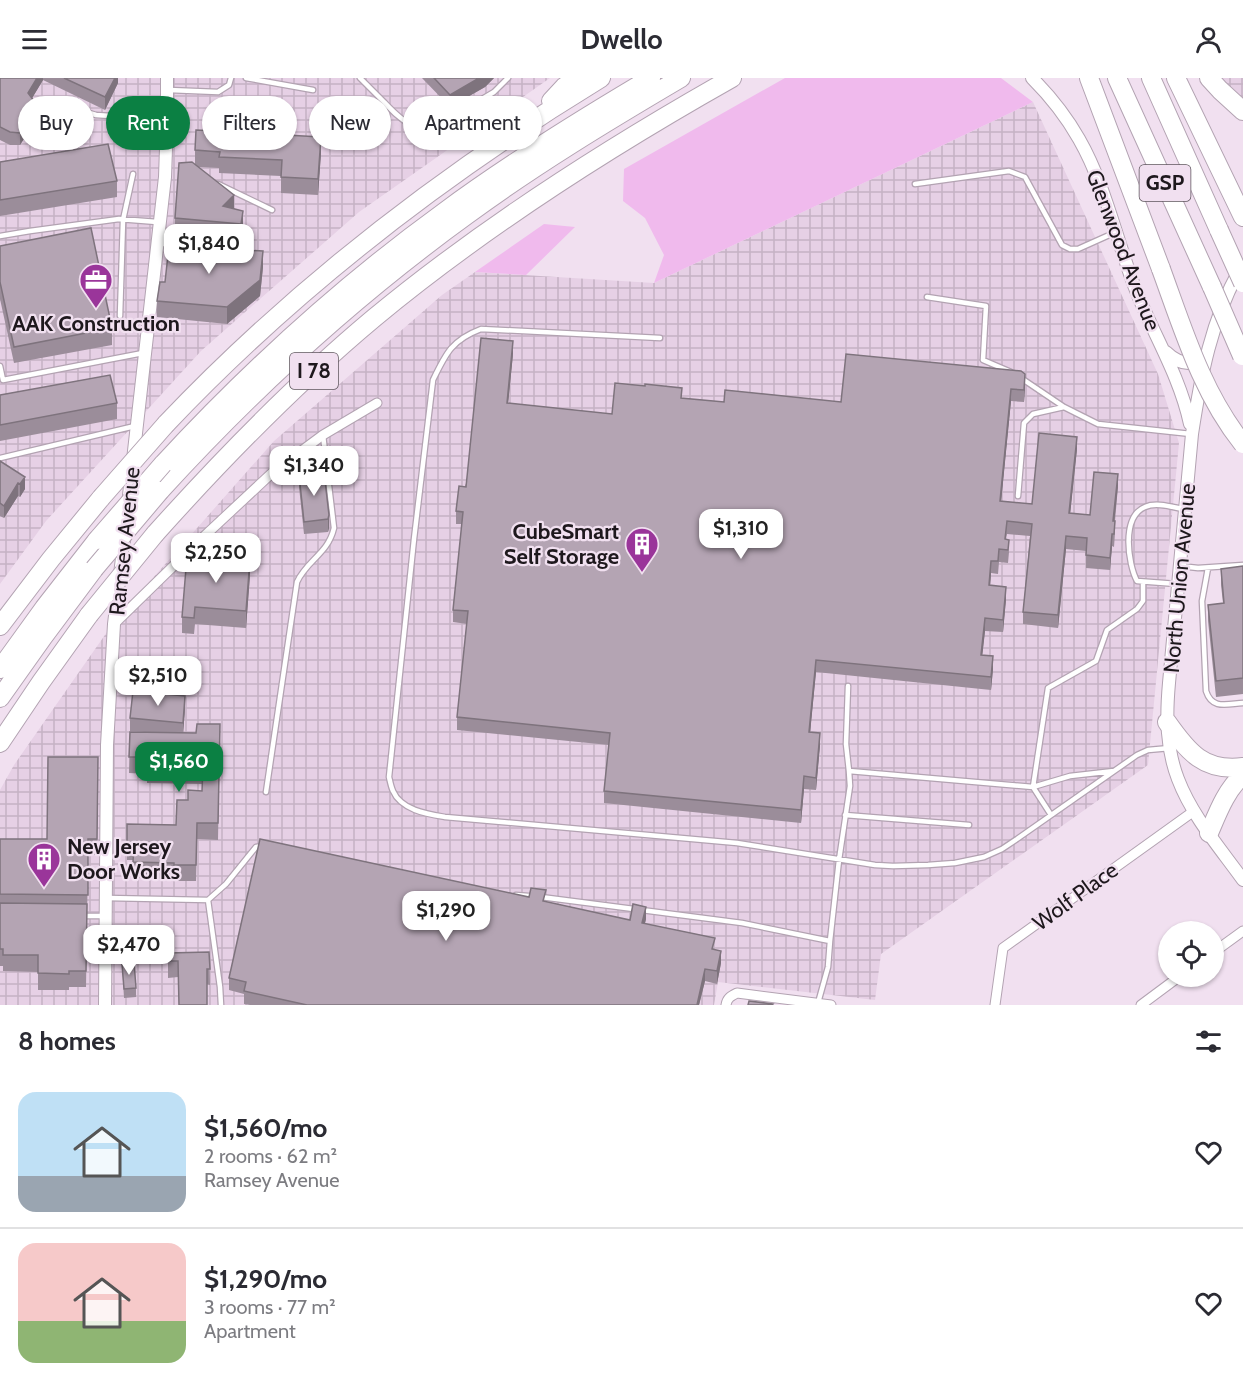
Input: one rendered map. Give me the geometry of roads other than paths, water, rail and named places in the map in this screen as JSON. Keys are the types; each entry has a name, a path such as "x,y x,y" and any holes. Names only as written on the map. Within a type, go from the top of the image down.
{"highway":[{"path":"542,111 564,87 576,78"},
{"path":"542,115 601,78"},
{"name":"I 78","path":"0,669 97,540 163,464 246,379 306,323 368,270 445,211 566,129 651,78"},
{"name":"I 78","path":"0,698 94,569 160,491 222,425 297,353 382,280 467,214 537,166 681,78"},
{"name":"I 78","path":"0,743 89,615 155,534 246,435 313,372 406,292 491,228 638,133 732,78"},
{"path":"1089,78 1193,355 1224,418 1243,444"},
{"name":"GSP","path":"1117,78 1243,357"},
{"name":"GSP","path":"1151,78 1243,283"},
{"path":"1176,78 1243,217"},
{"path":"1215,84 1243,111"},
{"path":"1215,84 1243,120"},
{"path":"0,626 57,550 101,498 166,424 217,373 338,263 414,204 491,150"},
{"path":"1167,723 1185,747 1202,761 1215,767 1243,767"},
{"path":"1209,833 1231,788 1243,775"}],"street":[{"name":"Glenwood Avenue","path":"1032,78 1054,102 1080,140 1096,176 1138,294 1184,397 1192,434"},
{"name":"Ramsey Avenue","path":"105,1005 107,745 114,624 160,222 170,166 169,150"},
{"path":"158,241 252,251"},
{"name":"North Union Avenue","path":"1243,264 1219,315 1205,360 1192,434 1167,723 1170,748 1178,779 1194,811 1243,880"},
{"path":"1163,349 1178,361 1191,364 1205,360"},
{"path":"114,624 273,472 323,435 377,403"},
{"name":"Wolf Place","path":"995,1005 1003,948 1194,811"},
{"path":"1224,945 1243,931"},
{"path":"1141,1005 1165,987"},
{"path":"728,1000 737,993 831,1005"}],"lane":[{"path":"167,84 218,92 229,85 231,78"},
{"path":"246,78 313,90"},
{"path":"360,78 402,120 424,127 443,122 494,92 508,78"},
{"path":"915,184 1008,171 1025,177 1062,246 1078,249 1116,232"},
{"path":"120,316 123,220 133,174"},
{"path":"211,181 272,210"},
{"path":"0,236 123,220 160,222"},
{"path":"927,297 986,306 984,360 1007,369 1064,407 1098,424 1192,434"},
{"path":"660,338 481,329 467,334 453,345 442,361 433,380 389,777 393,791 400,801 414,809 437,816 726,842 875,865 911,866 955,863 975,860 1002,849 1143,752 1170,748"},
{"path":"0,366 3,380 146,353"},
{"path":"1018,496 1024,423 1033,414 1064,407"},
{"path":"0,458 137,425"},
{"path":"266,792 297,582 301,573 324,550 332,537 334,528 323,435"},
{"path":"1179,585 1137,582 1129,556 1129,535 1140,509 1151,505 1186,509"},
{"path":"1180,566 1208,568 1243,565"},
{"path":"1208,568 1202,602 1206,691 1209,698 1216,704 1243,703"},
{"path":"1052,815 1033,787 1048,688 1096,661 1107,630 1137,609 1143,601 1143,582"},
{"path":"818,1003 828,967 839,860 850,786 846,744 848,686"},
{"path":"849,771 1033,787 1070,776 1116,770"},
{"path":"846,815 969,825"},
{"path":"105,898 208,900 226,884 256,847 272,848"},
{"path":"506,894 742,923 830,942"},
{"path":"208,900 221,1005"},
{"path":"72,916 104,916"}],"place":[{"name":"AAK Construction","path":"96,309"},
{"name":"CubeSmart Self Storage","path":"642,573"},
{"name":"New Jersey Door Works","path":"44,888"}]}
